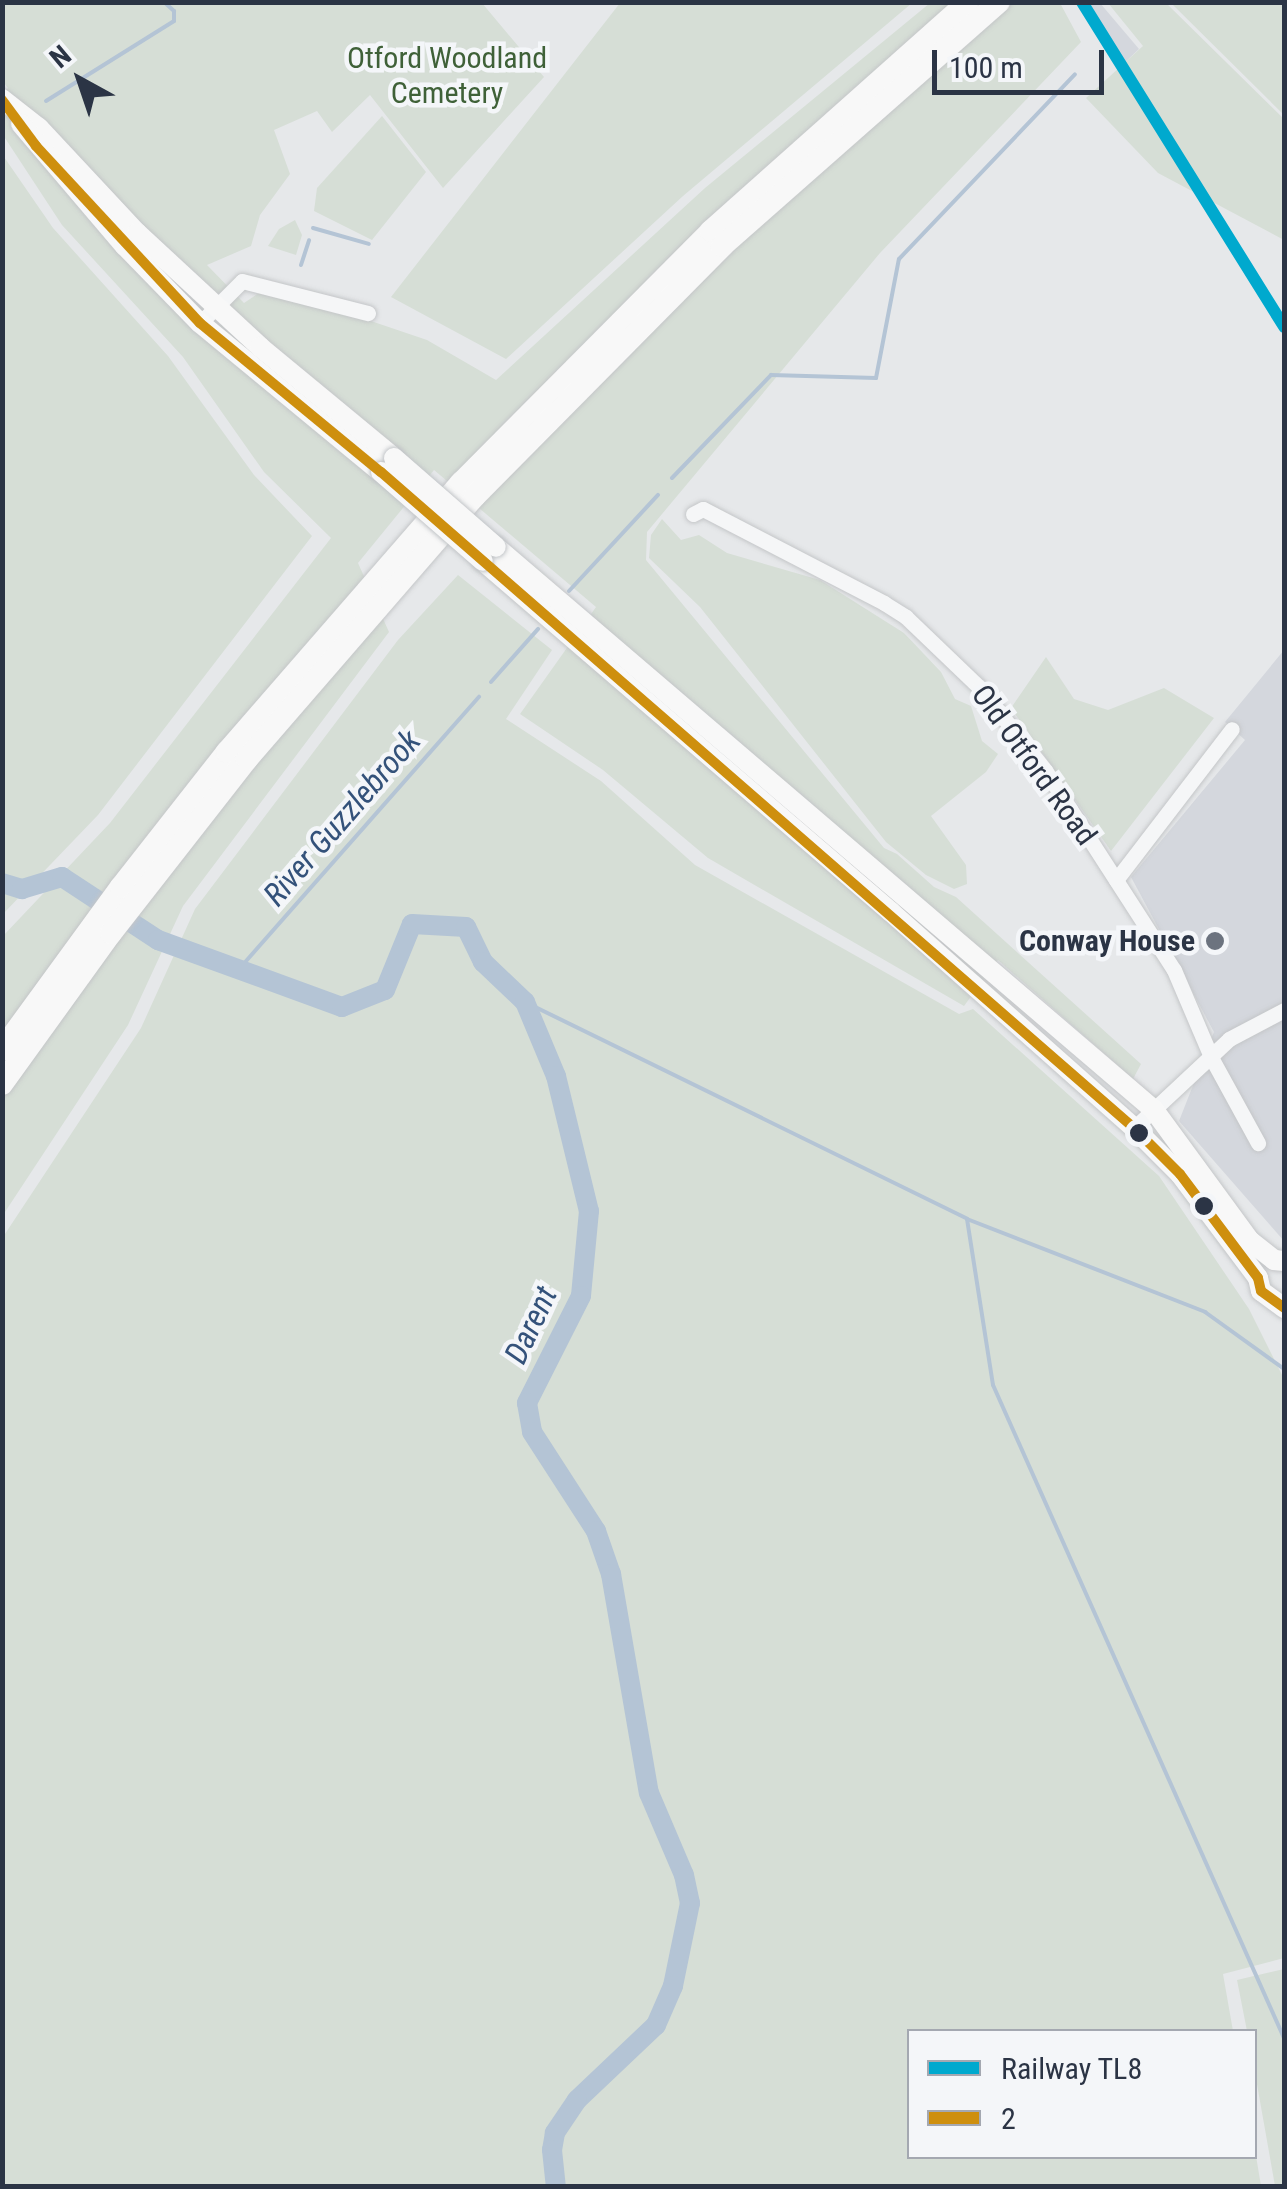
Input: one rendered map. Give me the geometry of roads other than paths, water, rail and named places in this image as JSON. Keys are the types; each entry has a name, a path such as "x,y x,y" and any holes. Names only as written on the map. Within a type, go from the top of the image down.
{"highway":[{"path":"2,1050 69,974 326,633 543,396 724,218 968,2"},
{"path":"153,863 400,578 566,400 780,193 999,2"},
{"path":"2,1084 69,974"}],"main road":[{"path":"5,102 39,128 136,233 388,465 1134,1128 1180,1174 1258,1278 1261,1292 1281,1303"},
{"path":"5,102 36,146 200,323 388,465"},
{"path":"489,554 1154,1110 1250,1242 1279,1260"},
{"path":"1258,1278 1265,1264 1279,1260"}],"street":[{"path":"200,323 242,282 368,312"},
{"name":"Old Otford Road","path":"693,514 698,509 709,512 767,546 815,564 906,617 945,652 1013,727 1174,970 1212,1060 1258,1143"},
{"path":"1116,880 1232,730"},
{"path":"1134,1128 1212,1060 1229,1040 1284,1010"}],"waterway":[{"path":"46,101 174,21 174,11 164,2"},
{"name":"River Guzzlebrook","path":"672,478 771,375 876,378 899,259 1075,74"},
{"path":"313,228 369,244"},
{"path":"301,265 309,240"},
{"name":"River Guzzlebrook","path":"569,591 658,495"},
{"name":"River Guzzlebrook","path":"491,682 538,629"},
{"name":"River Guzzlebrook","path":"239,969 479,697"},
{"name":"Darent","path":"2,883 22,889 62,877 158,940 342,1007 385,990 412,924 466,927 483,962 525,1002 556,1076 589,1211 581,1296 527,1403 532,1432 596,1531 611,1574 649,1793 684,1875 690,1903 673,1986 656,2025 577,2100 555,2133 552,2150 556,2186"},
{"path":"525,1002 967,1219 993,1385 1284,2038"},
{"path":"967,1219 1205,1312 1284,1369"}],"rail line":[{"name":"TL8","path":"1082,2 1284,327"}],"place":[{"name":"Conway House","path":"1215,941"}],"park label":[{"name":"Otford Woodland Cemetery","path":"447,75"}]}
